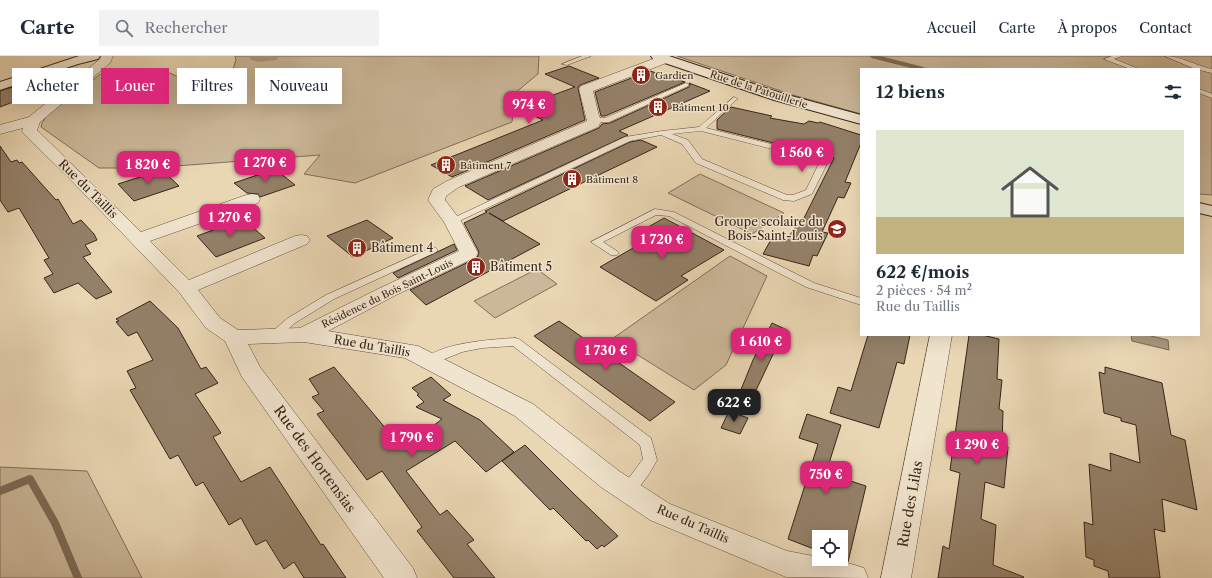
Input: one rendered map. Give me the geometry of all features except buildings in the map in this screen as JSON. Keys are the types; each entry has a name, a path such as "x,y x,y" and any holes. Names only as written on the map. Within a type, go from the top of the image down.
{"street":[{"path":"0,86 74,61 94,56"},
{"path":"0,130 34,120 106,60 107,56"},
{"path":"595,120 592,116 586,89 661,57"},
{"name":"Rue de la Patouillerie","path":"661,57 779,97 860,120"},
{"name":"Rue du Taillis","path":"34,120 29,131 74,174 186,288 213,323 234,337 304,335 410,351 524,410 610,479 660,512 786,564 853,578"},
{"name":"Résidence du Bois Saint-Louis","path":"304,335 387,292 469,253 452,221 436,200 439,192 593,124 595,120"},
{"path":"138,240 252,199"},
{"path":"1200,208 1212,211"},
{"path":"186,288 301,240"},
{"name":"Rue des Lilas","path":"896,578 941,336"},
{"name":"Rue des Hortensias","path":"234,337 250,371 402,578"}],"lane":[{"path":"566,64 588,56"},
{"path":"1119,56 1107,59 1133,68"},
{"path":"1168,56 1196,68 1212,64"},
{"path":"1200,69 1212,71"},
{"path":"595,120 606,120 686,85"},
{"path":"1200,91 1212,96"},
{"path":"701,129 734,99"},
{"path":"452,221 628,140 662,133 701,129 825,160 809,192 798,197 786,198 699,161 685,142 662,133"},
{"path":"614,252 596,242 655,212 671,214 810,285 860,302"},
{"path":"274,335 287,324 328,298 433,250"},
{"path":"430,361 442,354 471,344 515,342 646,442 650,460 635,482 627,490"}],"shaded area":[{"path":"235,56 539,56 538,74 515,93 512,122 355,183 304,174 320,155 150,168 99,168 41,127 48,114 61,104 93,104 93,80 101,74 101,104 169,104 170,73 177,76 177,104 247,104 247,68 233,68 236,60"},
{"path":"677,56 1212,56 1212,195 1200,194 1200,68 860,68 860,114 793,95"},
{"path":"700,174 784,213 752,234 668,193"},
{"path":"730,256 767,276 726,365 694,390 612,339"},
{"path":"537,269 557,284 495,318 474,301"},
{"path":"1131,336 1151,336 1168,340 1169,350 1132,341"},
{"path":"0,467 87,471 142,578 0,578"}],"waterway":[{"path":"258,56 269,56"},
{"path":"872,56 919,68"},
{"path":"0,491 30,479 55,523 78,578"}],"place":[{"name":"Gardien","path":"641,75"},
{"name":"Bâtiment 10","path":"658,107"},
{"name":"Bâtiment 7","path":"446,165"},
{"name":"Bâtiment 8","path":"572,179"},
{"name":"Groupe scolaire du Bois-Saint-Louis","path":"837,229"},
{"name":"Bâtiment 4","path":"357,248"},
{"name":"Bâtiment 5","path":"476,267"}]}
